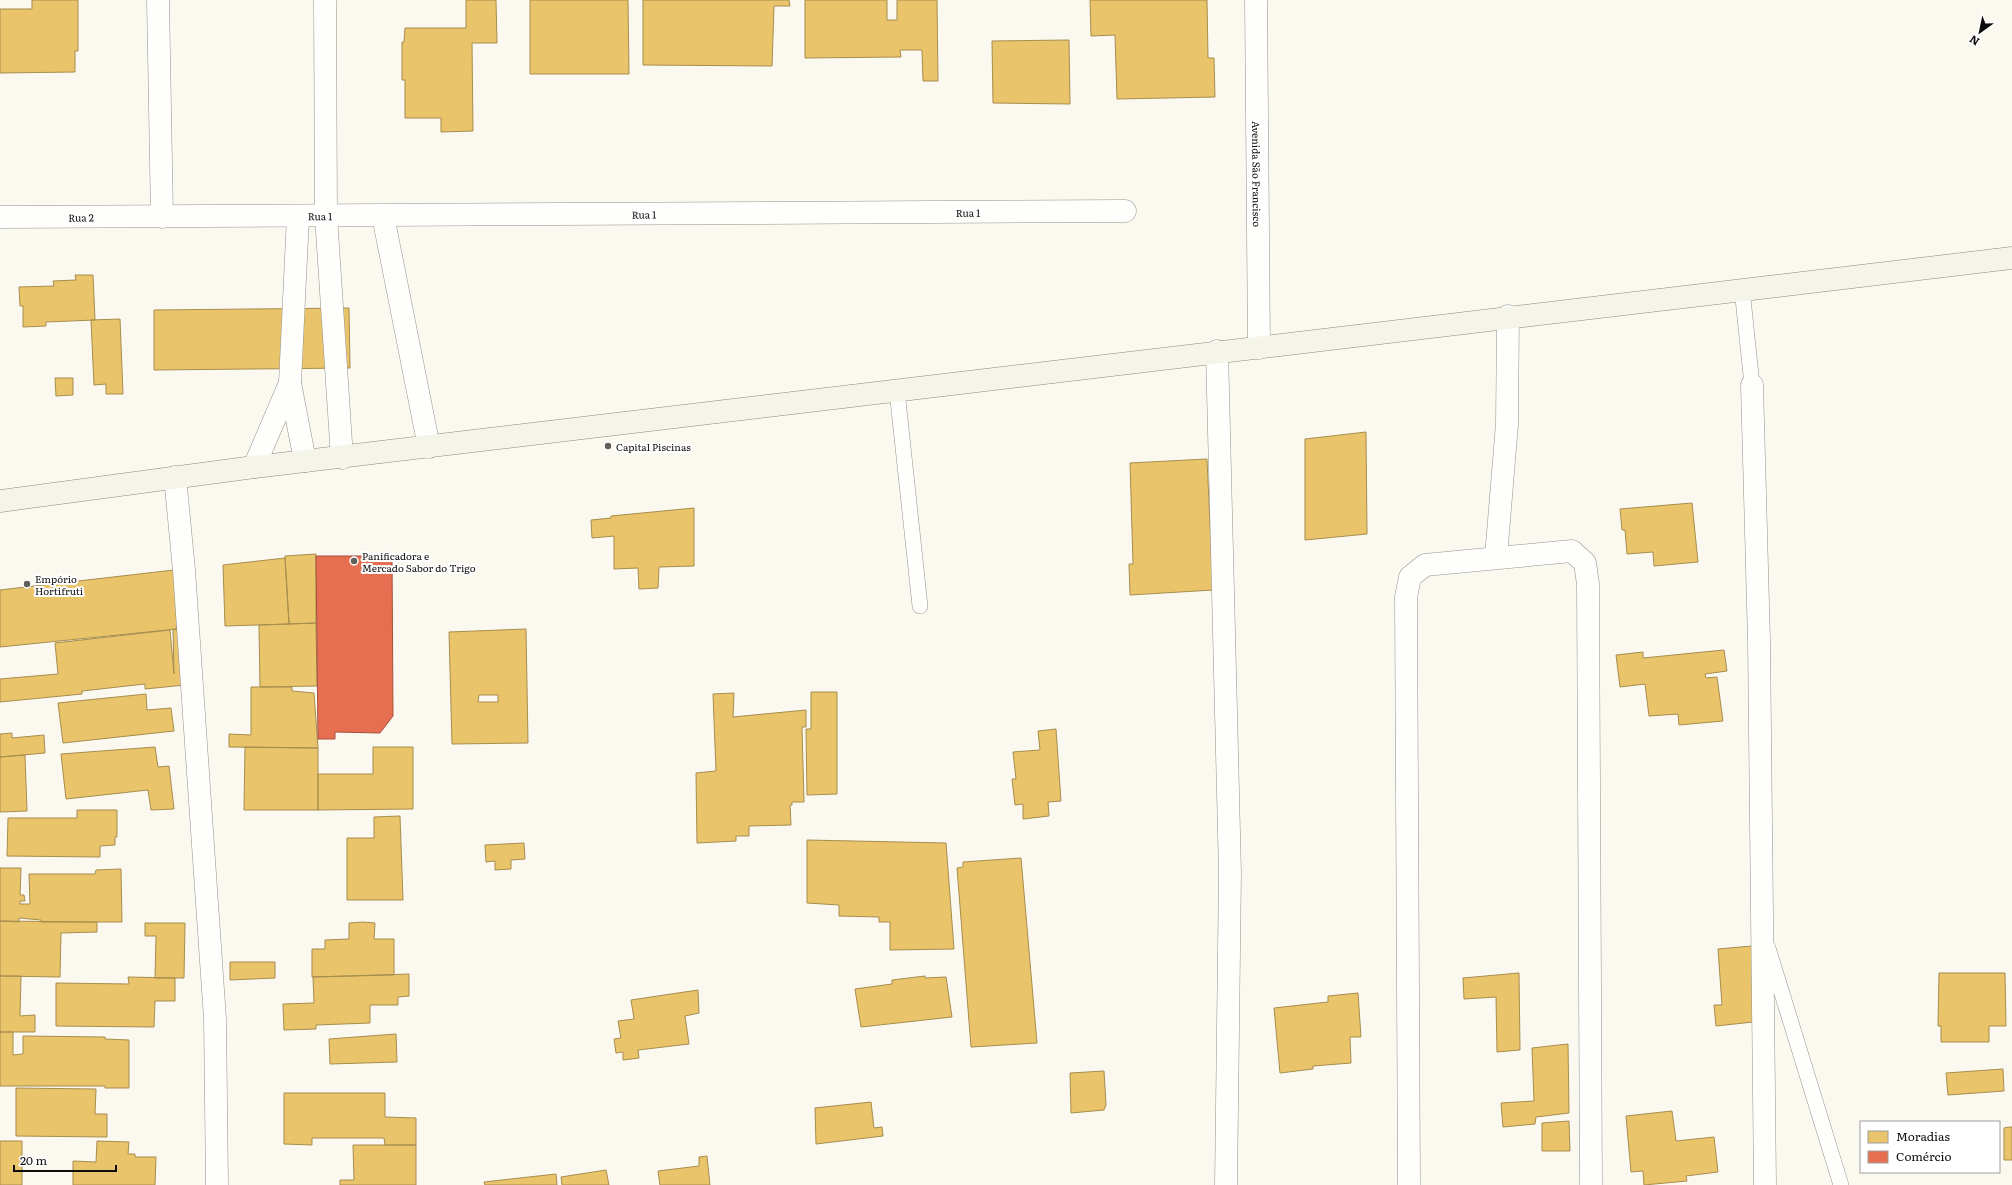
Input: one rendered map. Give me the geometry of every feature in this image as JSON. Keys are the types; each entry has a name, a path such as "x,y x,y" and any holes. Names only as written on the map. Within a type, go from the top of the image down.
{"main road":[{"path":"0,501 254,467 342,458 897,390 1259,348 1508,316 2012,258"}],"street":[{"path":"158,0 162,216"},
{"path":"326,0 326,216 342,458"},
{"name":"Avenida São Francisco","path":"1256,0 1259,348"},
{"name":"Rua 1","path":"162,216 1125,211"},
{"name":"Rua 2","path":"0,217 162,216"},
{"path":"298,216 290,383 305,462"},
{"path":"383,216 429,447"},
{"path":"1496,557 1507,424 1508,316"},
{"path":"1217,352 1230,873 1226,1185"},
{"path":"254,467 290,383"},
{"path":"1752,385 1759,641 1764,1185"},
{"path":"175,477 185,578 215,1019 217,1185"},
{"path":"1409,1185 1406,597 1410,577 1425,565 1496,557 1572,551 1584,563 1588,592 1591,1185"}],"lane":[{"path":"1742,289 1752,385"},
{"path":"897,390 920,606"},
{"path":"1762,930 1841,1185"}],"building: Moradias":[{"path":"32,0 78,0 78,51 75,51 75,72 0,73 0,9 32,9"},
{"path":"466,0 496,0 497,43 472,43 473,131 441,132 441,118 405,118 405,80 402,80 402,42 404,42 405,28 466,28"},
{"path":"530,0 628,0 629,74 530,74"},
{"path":"643,0 789,0 790,6 774,6 772,66 643,65"},
{"path":"805,0 887,0 887,20 897,20 897,0 937,0 938,81 923,81 922,50 900,50 901,57 805,58"},
{"path":"1090,0 1207,0 1208,58 1214,58 1215,97 1117,99 1115,35 1091,36"},
{"path":"1069,40 1070,104 993,103 992,41"},
{"path":"75,275 93,275 95,320 46,322 46,326 23,327 23,306 20,306 19,287 54,286 53,281 76,280"},
{"path":"349,308 350,368 154,370 154,310"},
{"path":"120,319 123,394 106,394 106,384 94,385 91,320"},
{"path":"55,378 73,378 73,395 56,396"},
{"path":"1366,432 1367,534 1305,540 1305,439"},
{"path":"1207,459 1213,590 1130,595 1129,564 1133,564 1130,463"},
{"path":"1692,503 1698,562 1654,566 1653,552 1627,554 1625,530 1622,530 1620,509"},
{"path":"694,508 694,566 659,567 658,588 639,589 638,568 614,569 614,536 592,538 591,520 611,518 611,516"},
{"path":"316,554 316,623 289,624 285,556"},
{"path":"285,558 289,624 225,626 223,565"},
{"path":"174,570 177,629 0,647 0,590"},
{"path":"316,623 317,686 260,687 259,625"},
{"path":"173,629 177,629 185,685 145,689 145,684 82,691 82,694 0,702 0,679 58,674 55,643 170,630 174,674"},
{"path":"526,629 528,743 452,744 449,632","holes":["479,695 498,695 498,702 478,702"]},
{"path":"1724,650 1727,671 1705,674 1706,678 1717,677 1723,721 1679,725 1678,714 1649,716 1645,684 1620,687 1616,655 1643,652 1643,658"},
{"path":"251,687 292,687 292,691 314,693 318,748 229,747 229,734 251,735"},
{"path":"811,692 837,692 837,794 807,795 806,729 811,729"},
{"path":"734,693 733,717 806,710 806,727 802,727 804,802 792,802 792,805 790,805 791,825 749,826 749,836 736,836 736,841 697,843 696,773 716,771 713,694"},
{"path":"146,694 147,710 171,708 174,731 63,743 58,703"},
{"path":"1056,729 1061,801 1048,802 1049,816 1023,819 1023,804 1015,805 1012,779 1016,779 1013,752 1040,750 1038,731"},
{"path":"12,733 12,738 44,735 45,753 0,757 0,734"},
{"path":"155,747 158,767 169,766 174,809 151,810 148,790 66,799 61,754"},
{"path":"245,747 318,748 318,810 244,810"},
{"path":"373,747 413,747 413,809 318,810 318,774 373,774"},
{"path":"25,755 27,811 0,812 0,757"},
{"path":"77,810 117,810 117,837 115,837 115,845 100,846 100,857 7,856 8,818 77,818"},
{"path":"400,816 403,900 347,900 347,838 374,838 374,817"},
{"path":"807,840 946,843 954,949 890,950 890,922 879,922 879,917 839,916 839,905 807,903"},
{"path":"524,843 525,859 511,860 511,869 495,870 495,861 486,862 485,845"},
{"path":"1021,858 1037,1043 971,1047 957,868 963,867 963,862"},
{"path":"0,868 21,868 20,895 24,895 25,901 20,901 20,904 30,904 29,874 95,874 96,870 121,869 122,922 41,922 41,920 19,918 19,922 0,921"},
{"path":"0,921 97,922 97,932 61,933 60,977 0,976"},
{"path":"145,923 185,923 184,978 155,978 156,936 145,936"},
{"path":"349,923 375,923 374,939 394,939 394,975 312,977 312,949 325,949 325,940 349,939"},
{"path":"1752,946 1753,1022 1716,1026 1714,1005 1722,1005 1718,949"},
{"path":"230,962 275,962 275,978 230,980"},
{"path":"1519,973 1520,1050 1497,1052 1496,997 1464,999 1463,978"},
{"path":"1939,973 2005,973 2006,1026 1989,1026 1989,1042 1941,1042 1941,1026 1938,1026"},
{"path":"409,974 409,996 398,997 398,1005 370,1005 370,1023 316,1025 316,1029 284,1030 283,1004 314,1003 313,977"},
{"path":"0,976 21,976 20,1016 35,1015 35,1032 0,1032"},
{"path":"925,976 925,978 946,977 952,1017 861,1027 855,989 892,984 892,980"},
{"path":"128,977 175,978 175,1001 155,1001 154,1027 56,1026 56,983 129,984"},
{"path":"698,990 699,1013 685,1016 689,1044 638,1050 639,1058 623,1060 623,1052 616,1053 614,1039 621,1038 618,1021 634,1019 631,1000"},
{"path":"1358,993 1361,1037 1350,1037 1351,1063 1313,1066 1313,1069 1280,1073 1274,1008 1328,1002 1328,996"},
{"path":"0,1032 13,1032 13,1055 23,1054 23,1036 105,1037 105,1039 129,1040 129,1088 105,1088 105,1086 0,1086"},
{"path":"396,1034 397,1062 330,1064 329,1039"},
{"path":"1568,1044 1569,1113 1536,1117 1535,1124 1503,1127 1501,1103 1534,1101 1532,1048"},
{"path":"2003,1069 2004,1091 1948,1095 1946,1073"},
{"path":"1104,1071 1106,1105 1104,1110 1071,1113 1070,1073"},
{"path":"16,1088 96,1089 95,1114 107,1114 107,1137 16,1136"},
{"path":"284,1093 385,1093 385,1117 416,1118 416,1145 385,1145 384,1138 312,1138 312,1145 284,1144"},
{"path":"871,1102 874,1128 882,1127 883,1136 816,1144 815,1108"},
{"path":"1672,1111 1676,1141 1714,1137 1718,1172 1686,1176 1687,1181 1644,1185 1643,1171 1631,1172 1626,1116"},
{"path":"1569,1121 1570,1151 1542,1151 1542,1123"},
{"path":"2012,1127 2012,1160 2004,1160 2004,1128"},
{"path":"0,1141 22,1141 22,1185 0,1185"},
{"path":"97,1141 129,1142 128,1154 135,1154 135,1157 156,1157 155,1185 73,1185 73,1161 96,1162"},
{"path":"353,1145 416,1145 416,1185 340,1185 340,1180 354,1180"},
{"path":"707,1156 710,1185 660,1185 658,1171 699,1166 699,1157"},
{"path":"606,1170 609,1185 562,1185 561,1177"},
{"path":"556,1174 557,1185 485,1185 484,1182"}],"building: Comércio":[{"path":"316,556 392,556 393,716 380,733 335,732 335,739 318,739"}],"place":[{"name":"Capital Piscinas","path":"608,446"},
{"name":"Panificadora e Mercado Sabor do Trigo","path":"354,561"},
{"name":"Empório Hortifruti","path":"27,584"}]}
